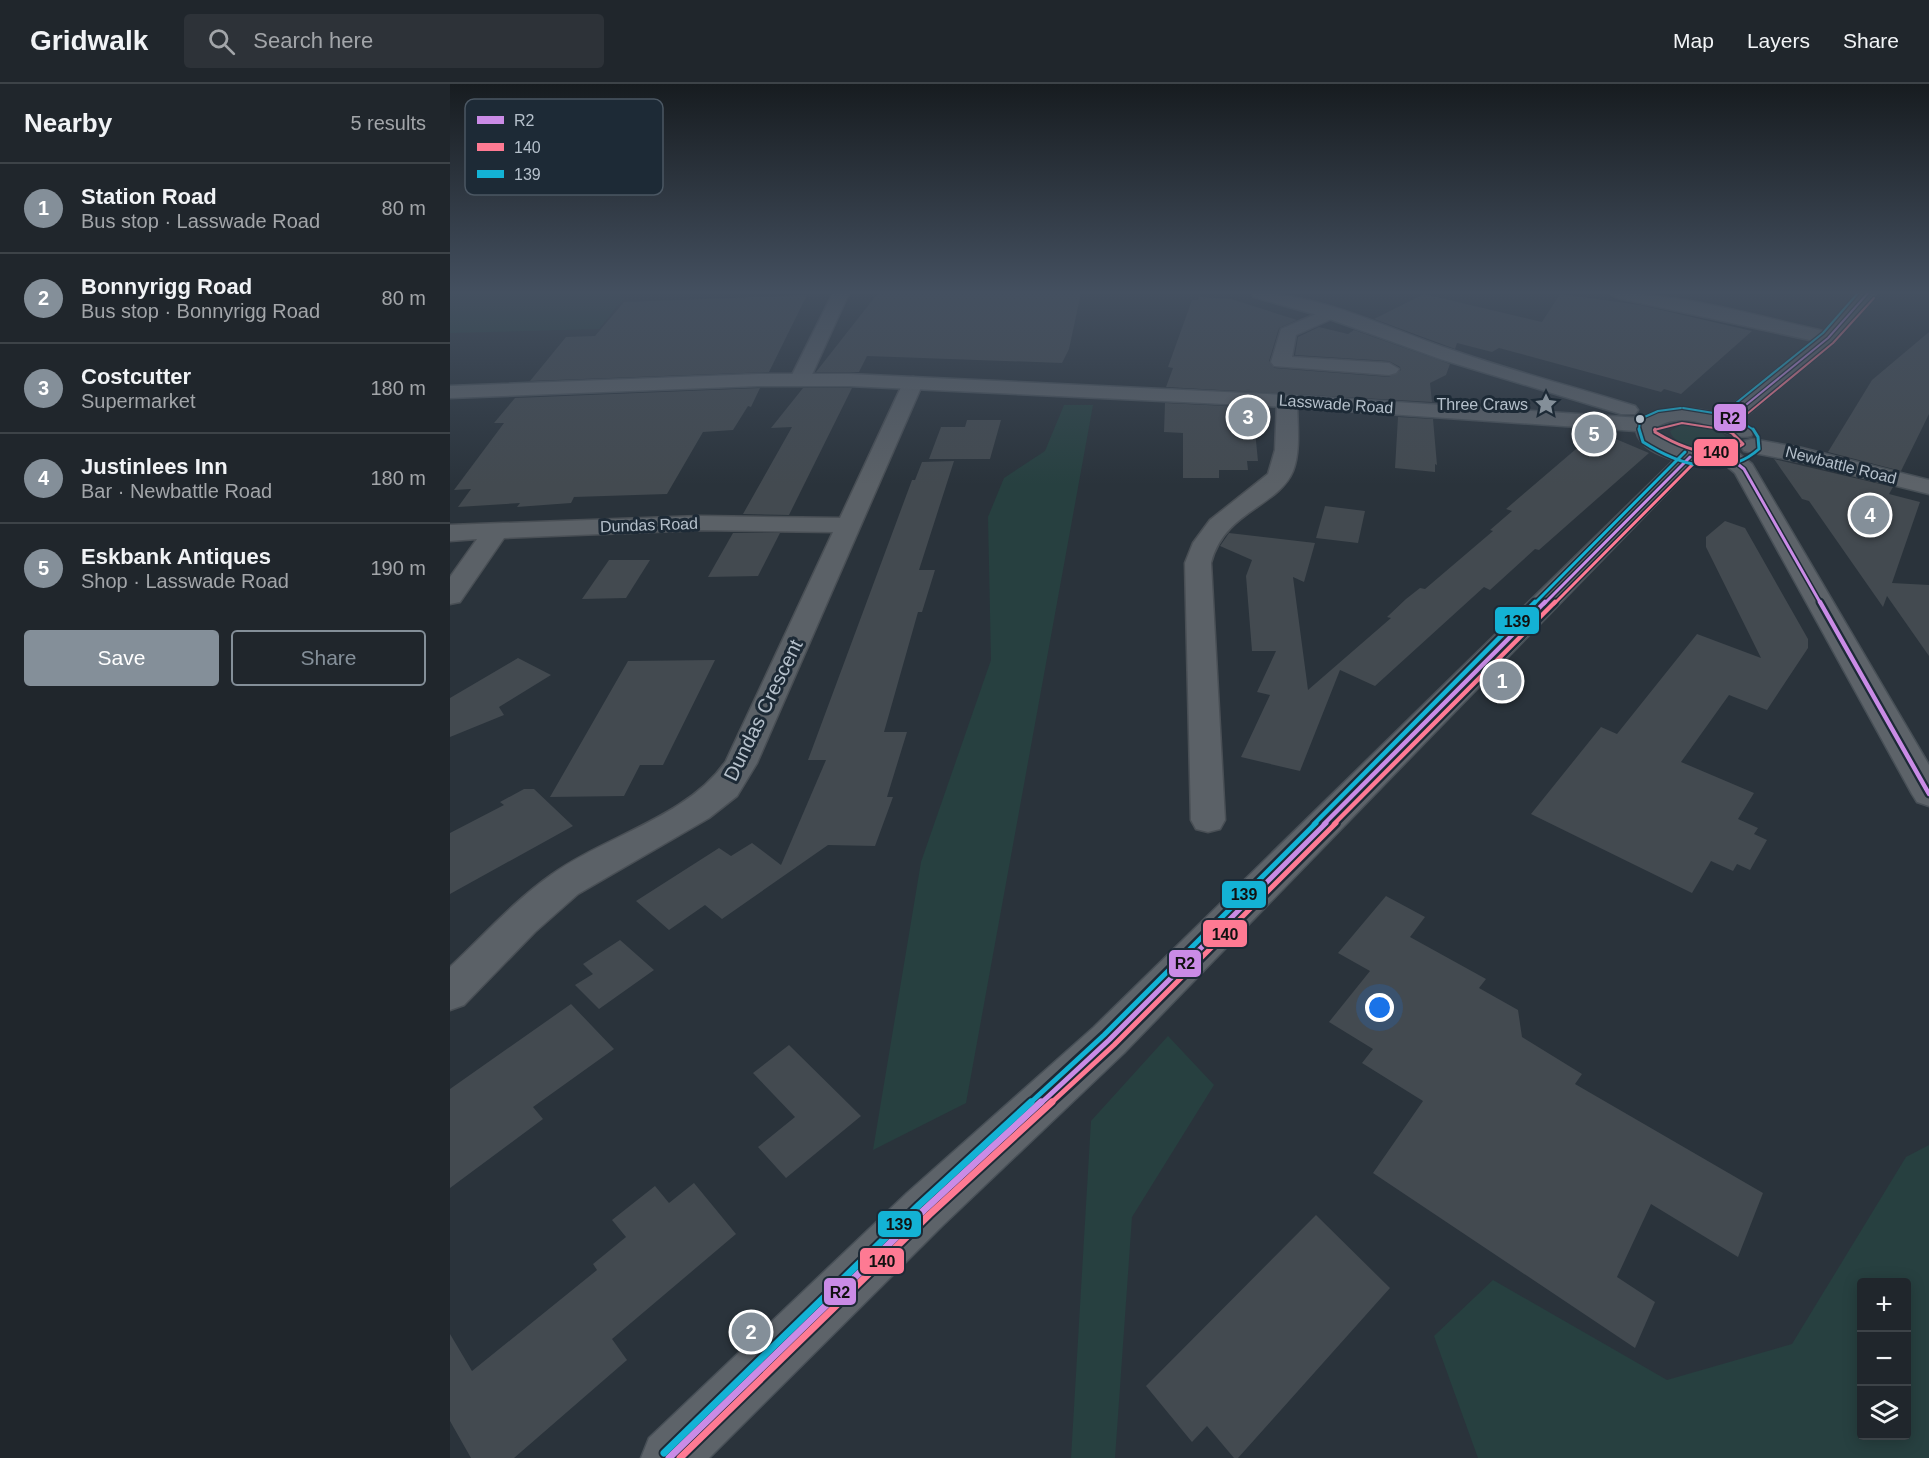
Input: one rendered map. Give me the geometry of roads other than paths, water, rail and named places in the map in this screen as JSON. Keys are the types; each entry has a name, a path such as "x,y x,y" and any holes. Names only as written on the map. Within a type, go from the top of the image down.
{"main road":[{"path":"669,1458 924,1210 1109,1040 1690,457 1655,443 1648,436 1648,423 1602,402 1454,357"},
{"path":"1805,357 1725,422 1743,430 1752,441 1741,452 1744,469 1929,794"},
{"name":"Lasswade Road","path":"450,392 800,379 1287,401 1648,423 1682,415 1725,422"},
{"name":"Newbattle Road","path":"1690,457 1741,452 1802,454 1929,487"}],"street":[{"path":"800,379 810,357"},
{"path":"1282,357 1281,362 1389,369"},
{"name":"Dundas Crescent","path":"450,993 522,921 566,884 697,809 725,788 741,763 913,383"},
{"path":"1208,820 1198,563 1201,548 1230,515 1280,474 1284,464 1287,401"},
{"name":"Dundas Road","path":"450,533 701,523 848,526"},
{"path":"450,596 498,530"}],"place":[{"name":"Three Craws","path":"1546,404"},
{"name":"Costcutter","path":"1248,417"},
{"name":"Eskbank Antiques","path":"1594,434"},
{"name":"Justinlees Inn","path":"1870,515"},
{"name":"Station Road","path":"1502,681"},
{"name":"Bonnyrigg Road","path":"751,1332"}]}
